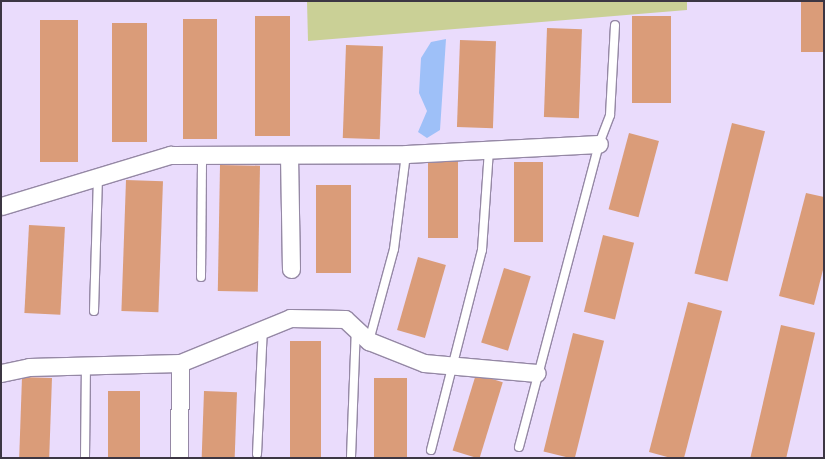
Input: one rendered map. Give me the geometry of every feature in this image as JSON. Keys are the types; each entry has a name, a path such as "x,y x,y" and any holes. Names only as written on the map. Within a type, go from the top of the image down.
{"street":[{"path":"1,206 170,155 406,154 599,144"},
{"path":"289,155 291,269"},
{"path":"1,373 29,367 180,363 290,318 345,318 369,341 424,363 537,373"},
{"path":"179,458 180,363"}],"lane":[{"path":"519,447 537,373 599,144 610,115 615,25"},
{"path":"431,450 482,250 489,150"},
{"path":"369,341 394,249 406,154"},
{"path":"201,277 202,155"},
{"path":"94,311 98,177"},
{"path":"352,457 356,328"},
{"path":"257,454 263,329"},
{"path":"85,458 86,365"}],"green space":[{"path":"307,1 687,1 687,10 308,41"}],"water":[{"path":"446,39 440,130 427,138 418,132 427,111 419,93 421,58 431,42"}],"building":[{"path":"801,1 824,1 824,52 801,52"},
{"path":"255,16 290,16 290,136 255,136"},
{"path":"632,16 671,16 671,103 632,103"},
{"path":"183,19 217,19 217,139 183,139"},
{"path":"40,20 78,20 78,162 40,162"},
{"path":"112,23 147,23 147,142 112,142"},
{"path":"547,28 582,29 579,118 544,117"},
{"path":"460,40 496,41 493,128 457,127"},
{"path":"346,45 383,46 380,139 343,138"},
{"path":"732,123 765,131 727,282 695,273"},
{"path":"629,133 659,141 638,217 609,209"},
{"path":"428,161 458,161 458,238 428,238"},
{"path":"514,162 543,162 543,242 514,242"},
{"path":"220,165 260,166 258,292 218,291"},
{"path":"126,180 163,181 158,312 121,311"},
{"path":"316,185 351,185 351,273 316,273"},
{"path":"806,193 824,197 824,266 814,305 779,296"},
{"path":"29,225 65,227 60,315 24,313"},
{"path":"603,235 634,243 615,319 584,312"},
{"path":"418,257 446,265 425,338 397,330"},
{"path":"504,268 531,276 508,351 481,343"},
{"path":"688,302 722,311 684,458 671,458 649,452"},
{"path":"781,325 815,333 786,458 750,458"},
{"path":"573,333 604,341 575,458 543,451"},
{"path":"290,341 321,341 321,458 290,458"},
{"path":"476,374 503,382 480,458 453,451"},
{"path":"22,377 52,378 49,458 19,458"},
{"path":"374,378 407,378 407,458 374,458"},
{"path":"108,391 140,391 140,458 108,458"},
{"path":"204,391 237,392 235,458 202,458"}]}
